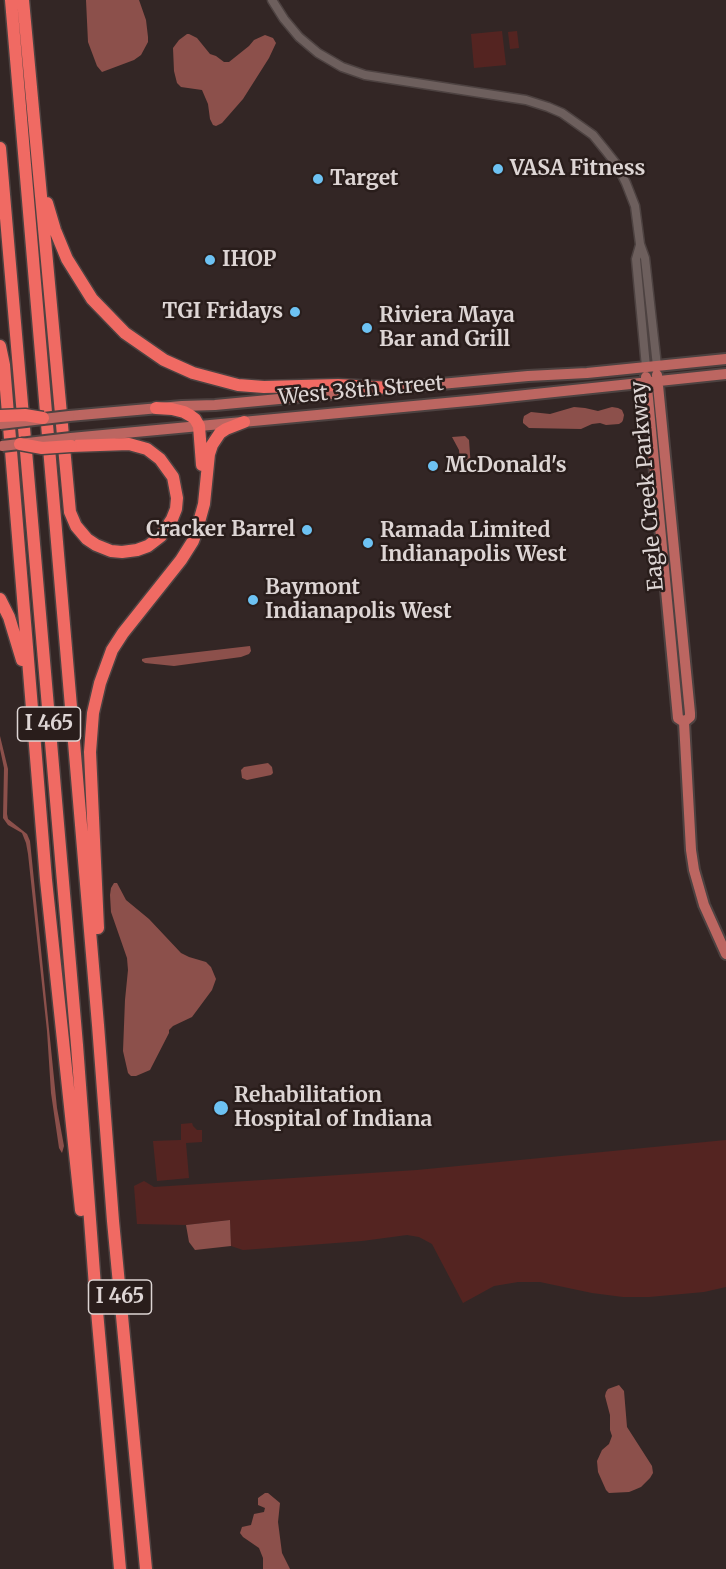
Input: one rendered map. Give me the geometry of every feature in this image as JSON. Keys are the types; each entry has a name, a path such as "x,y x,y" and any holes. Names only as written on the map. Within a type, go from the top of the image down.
{"highway":[{"name":"I 465","path":"11,0 113,1221 146,1569"},
{"path":"20,444 42,448 71,442 129,444 147,449 160,459 173,477 177,498 172,519 160,536 148,546 127,552 111,551 96,545 79,531 72,517 68,501 40,186 39,160 23,0"},
{"name":"I 465","path":"0,148 120,1569"},
{"path":"39,160 55,230 75,273 92,299 113,322 151,351 193,373 238,385 264,387 338,385 392,388"},
{"path":"0,346 4,365 46,880 85,1246 96,1300"},
{"path":"156,408 172,409 195,419 199,426 206,484"},
{"path":"0,416 25,415 43,418"},
{"path":"98,1025 102,980 96,912 90,752 95,703 107,663 118,641 181,560 193,541 204,504 209,453 215,440 226,429 244,422"},
{"path":"0,599 9,617 22,660 32,711"}],"main road":[{"name":"West 38th Street","path":"0,424 43,418 215,405 726,359"},
{"name":"Eagle Creek Parkway","path":"651,367 690,717 684,722 694,870 707,913 726,954"},
{"name":"West 38th Street","path":"71,442 199,426 726,374"},
{"path":"1,446 20,444"}],"street":[{"name":"Eagle Creek Parkway","path":"272,0 287,23 306,44 351,71 514,97 548,107 572,119 588,131 612,157 637,212 640,244 645,258 651,367"}],"shaded area":[{"path":"86,0 139,0 146,20 148,37 148,42 141,55 102,72 97,66 88,42"},
{"path":"502,31 506,65 474,68 471,34"},
{"path":"517,31 519,48 510,49 508,32"},
{"path":"187,34 197,38 210,54 224,62 229,62 254,40 265,35 273,38 276,43 243,99 222,123 216,126 210,119 208,104 202,90 181,87 177,83 173,48"},
{"path":"574,407 598,411 612,407 618,408 622,410 623,420 619,424 592,424 581,429 529,428 523,423 524,416 531,412 550,414"},
{"path":"465,436 469,440 471,468 470,473 464,474 461,471 459,450 452,437"},
{"path":"250,646 249,654 241,657 174,666 142,661 146,658"},
{"path":"0,736 8,769 8,819 27,834 30,841 57,1108 64,1146 62,1153 59,1148 51,1093 47,1031 28,854 22,833 8,825 3,818 4,768"},
{"path":"268,763 272,767 271,775 247,780 242,778 241,770 244,767"},
{"path":"114,883 117,883 126,900 149,919 181,953 206,962 216,979 212,990 192,1017 169,1030 150,1070 136,1076 128,1073 123,1051 128,970 127,958 111,912 110,895"},
{"path":"192,1123 197,1130 202,1130 202,1142 186,1143 189,1178 157,1181 153,1141 181,1140 181,1124"},
{"path":"726,1140 726,1287 704,1292 623,1297 540,1282 518,1282 494,1286 463,1303 432,1244 419,1237 407,1235 362,1241 243,1250 231,1246 230,1220 186,1225 137,1224 134,1186 144,1181 154,1187 417,1170"},
{"path":"230,1220 231,1246 195,1250 189,1242 186,1225"},
{"path":"619,1385 624,1391 627,1427 652,1466 653,1473 641,1487 629,1492 609,1493 598,1472 597,1461 612,1436 606,1392"},
{"path":"265,1493 280,1503 278,1522 282,1553 290,1569 263,1569 263,1558 259,1548 240,1533 242,1527 251,1525 254,1514 264,1512 265,1508 258,1505 258,1498"}],"place":[{"name":"VASA Fitness","path":"498,169"},
{"name":"Target","path":"318,179"},
{"name":"IHOP","path":"210,260"},
{"name":"TGI Fridays","path":"295,312"},
{"name":"Riviera Maya Bar and Grill","path":"367,328"},
{"name":"McDonald's","path":"433,466"},
{"name":"Cracker Barrel","path":"307,530"},
{"name":"Ramada Limited Indianapolis West","path":"368,543"},
{"name":"Baymont Indianapolis West","path":"253,600"},
{"name":"Rehabilitation Hospital of Indiana","path":"221,1108"}]}
